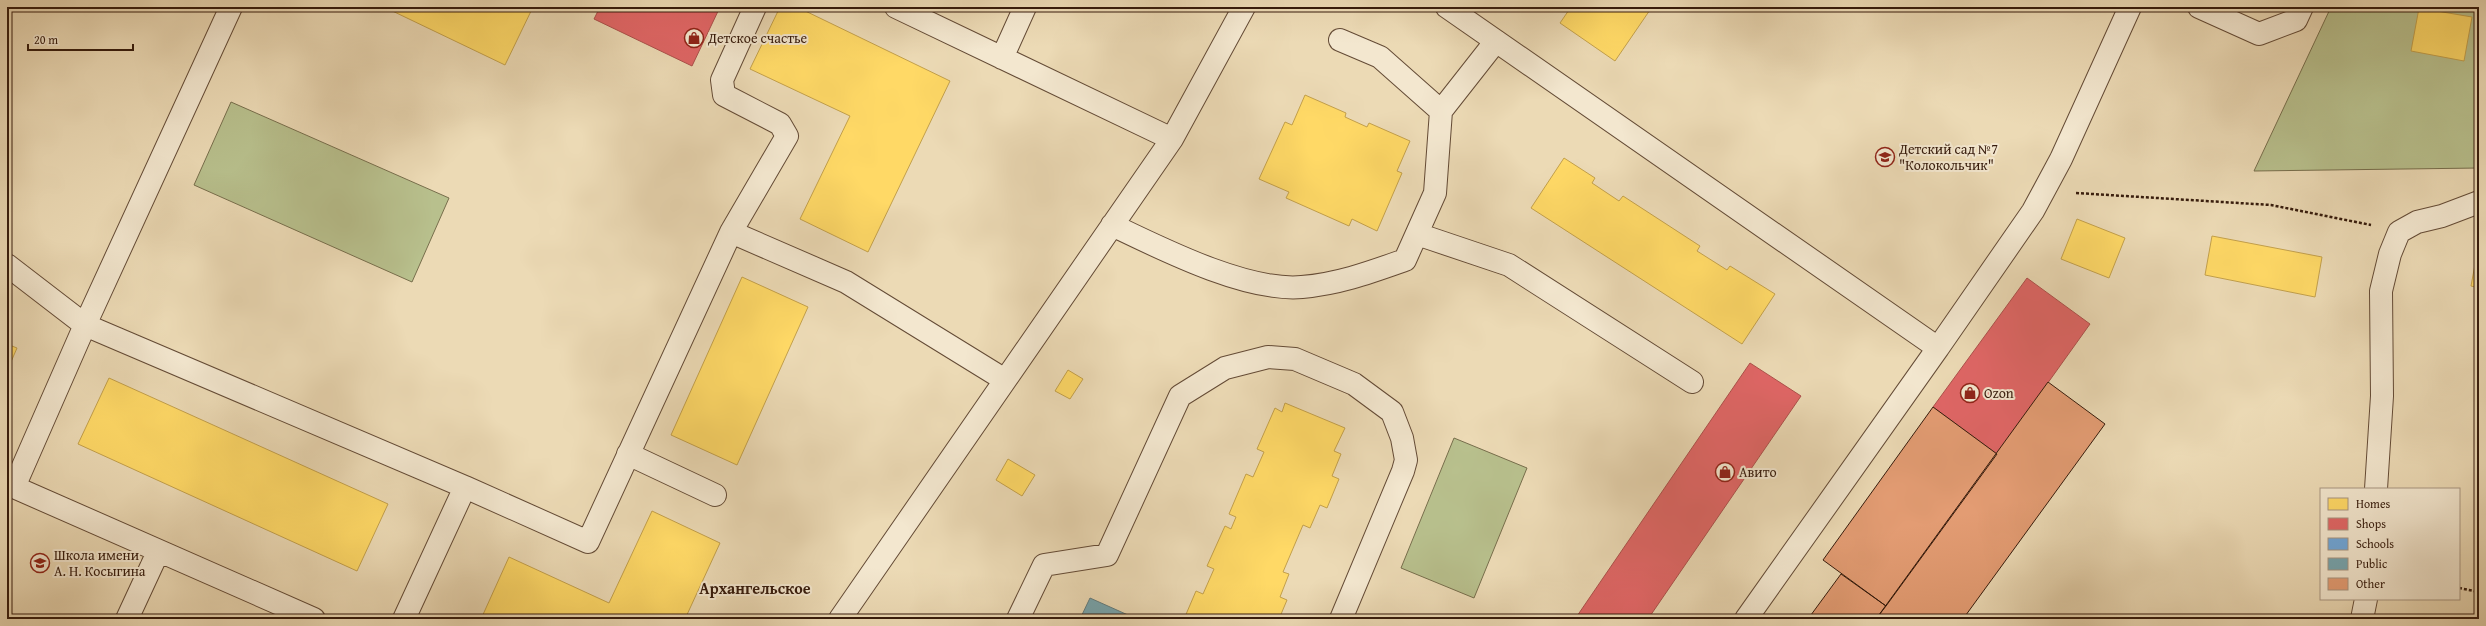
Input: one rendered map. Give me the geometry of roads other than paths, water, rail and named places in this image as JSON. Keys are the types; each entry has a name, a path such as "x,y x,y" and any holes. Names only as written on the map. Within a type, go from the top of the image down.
{"street":[{"path":"231,7 10,486 314,619"},
{"path":"7,265 85,325 465,487 588,542 731,232 787,136 780,124 724,95 722,80 755,7"},
{"path":"896,7 1172,139"},
{"path":"1002,58 1025,7"},
{"path":"840,619 1172,139 1244,7"},
{"path":"1447,7 1938,348"},
{"path":"1746,619 2033,211 2061,159 2130,7"},
{"path":"2199,7 2259,34 2296,20 2302,7"},
{"path":"1340,40 1380,57 1441,112"},
{"path":"1112,225 1182,258 1261,284 1301,287 1349,280 1405,260 1435,193 1441,112 1496,41"},
{"path":"2376,488 2382,396 2381,291 2390,254 2399,232 2417,222 2442,216 2479,202"},
{"path":"731,232 846,282 1005,380"},
{"path":"1417,234 1509,265 1692,382"},
{"path":"1018,619 1044,565 1107,555 1180,396 1225,368 1268,357 1295,359 1354,384 1392,412 1402,438 1406,460 1404,471 1341,619"},
{"path":"628,454 715,495"},
{"path":"404,619 465,487"},
{"path":"127,619 158,552"},
{"path":"2362,619 2366,600"}],"place":[{"name":"Детское счастье","path":"694,38"},
{"name":"Детский сад №7 \"Колокольчик\"","path":"1885,157"},
{"name":"Ozon","path":"1970,393"},
{"name":"Авито","path":"1725,472"},
{"name":"Школа имени А. Н. Косыгина","path":"40,563"}],"district":[{"name":"Архангельское","path":"755,588"}]}
